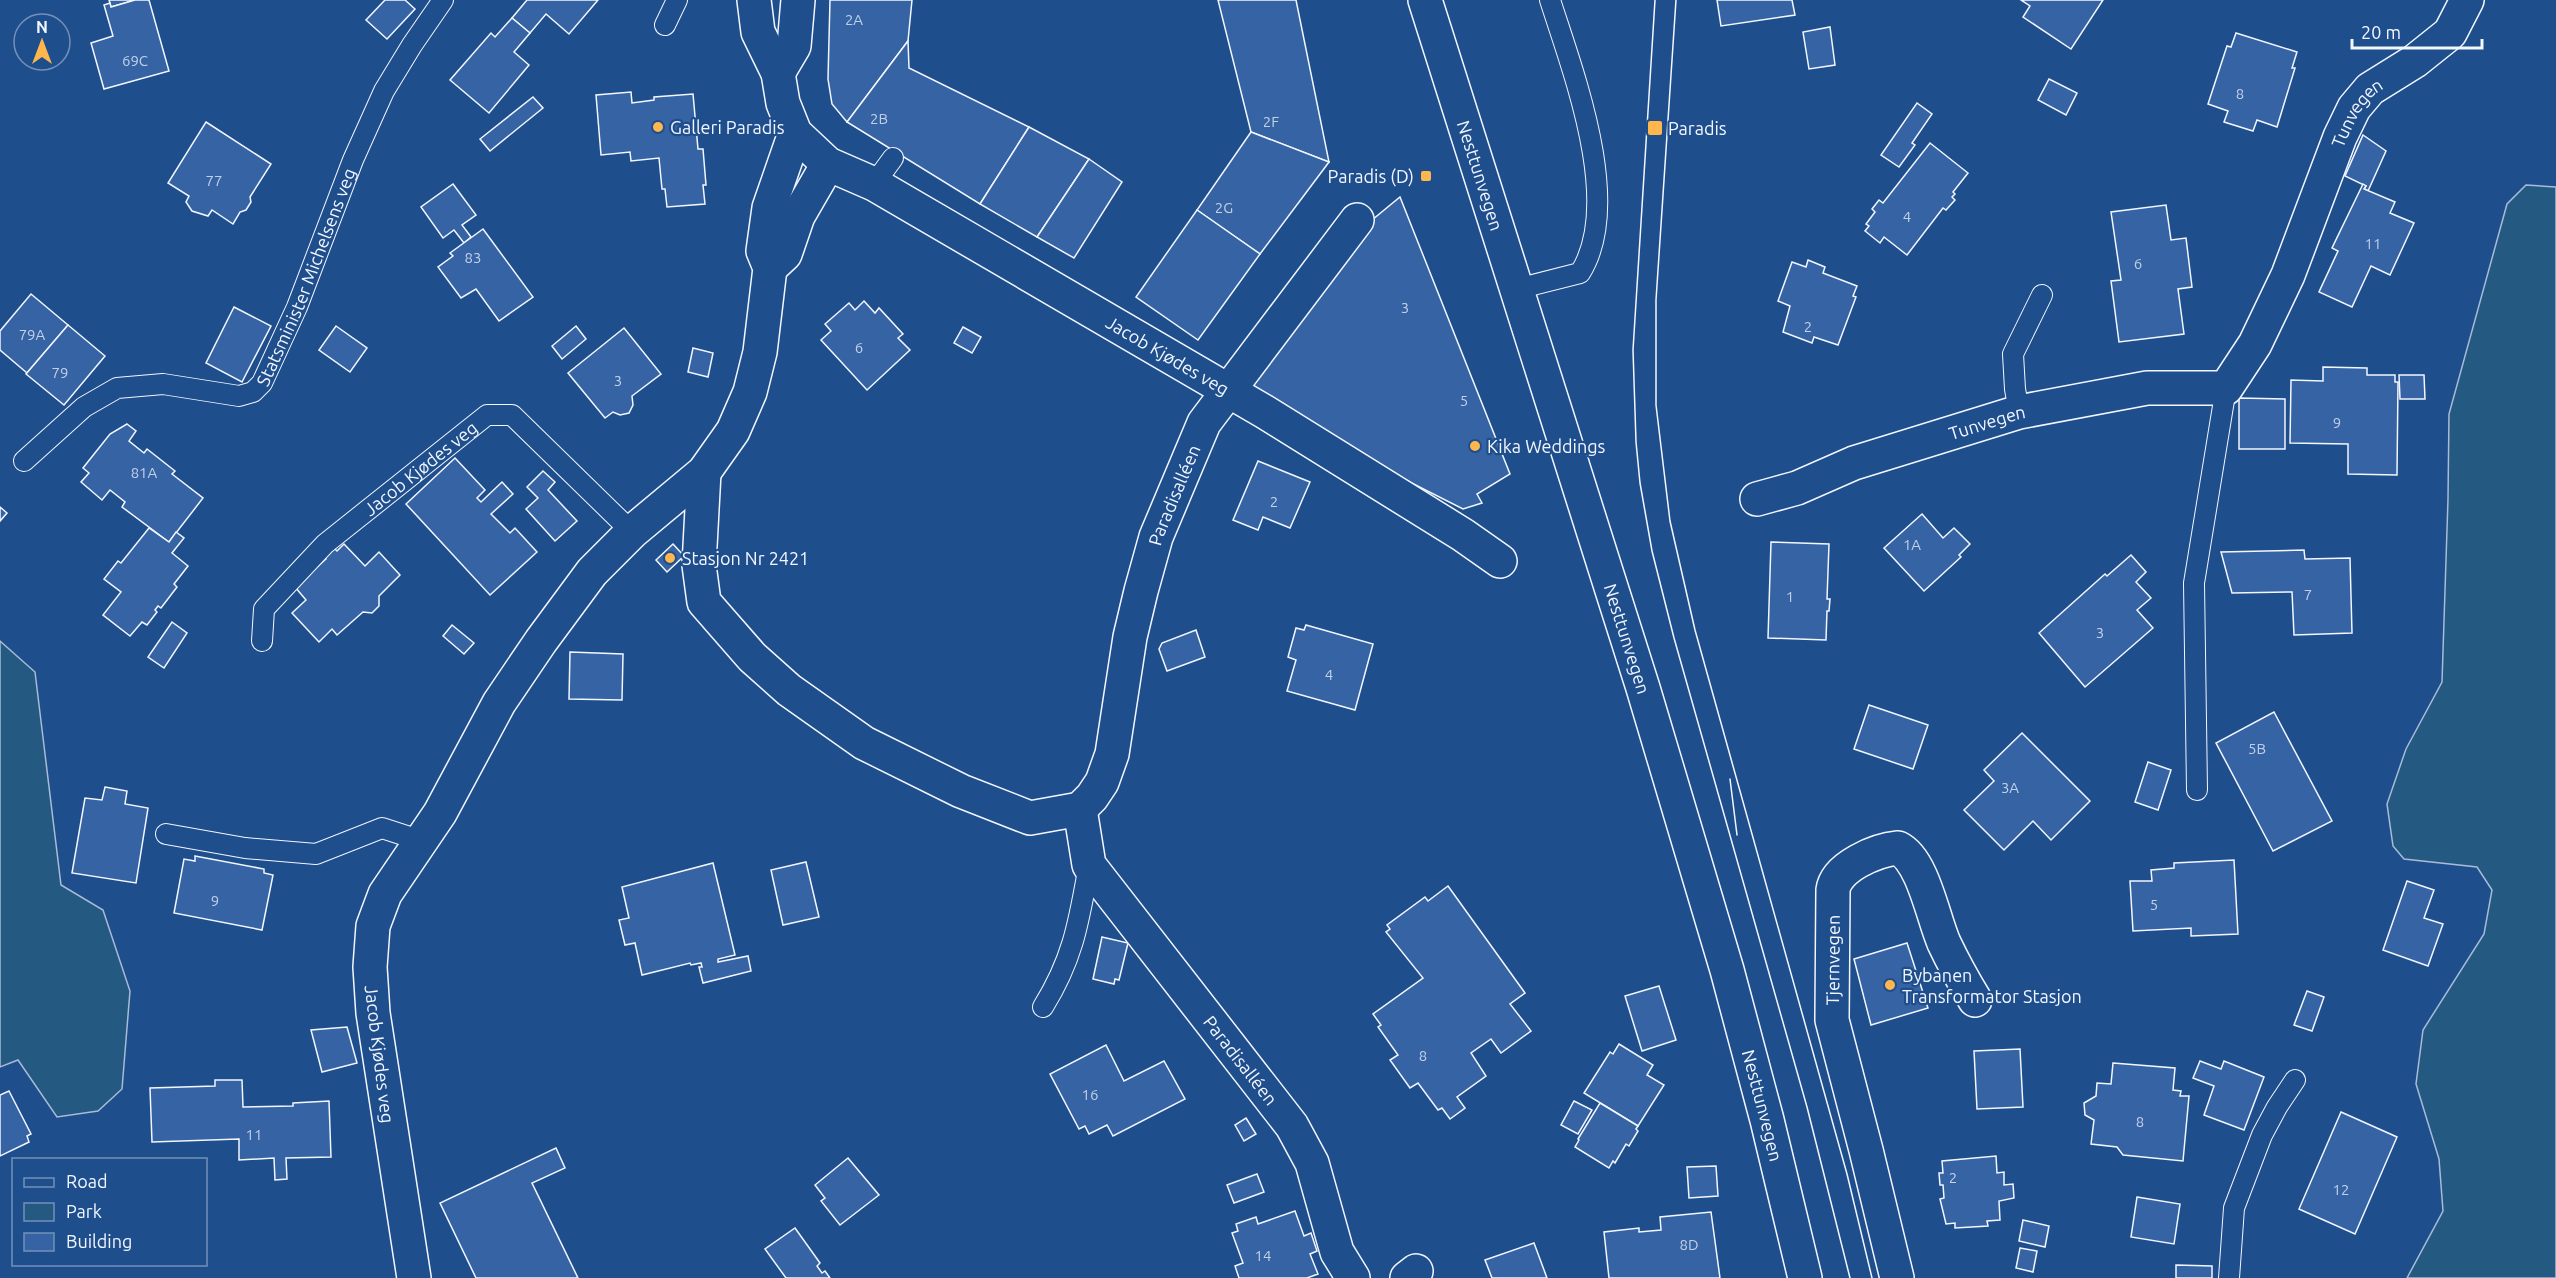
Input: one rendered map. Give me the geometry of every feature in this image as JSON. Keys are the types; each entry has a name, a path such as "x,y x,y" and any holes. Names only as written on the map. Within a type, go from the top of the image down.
{"street":[{"name":"Jacob Kjødes veg","path":"754,0 758,32 778,73 783,103 795,133 828,164 874,183 1227,392 1265,412 1453,529 1500,561"},
{"path":"778,73 794,46 798,0"},
{"name":"Tunvegen","path":"1757,499 1797,488 1854,464 2019,412 2147,388 2226,388 2255,344 2288,275 2340,137 2354,108 2370,89 2415,61 2450,33 2467,0"},
{"name":"Nesttunvegen","path":"1424,2 1636,665 1727,970 1767,1120 1805,1278"},
{"name":"Jacob Kjødes veg","path":"414,1278 380,1067 370,967 372,927 385,894 422,841 462,774 499,703 541,641 592,572 632,532 704,471 732,431 750,392 760,352 770,268 763,251 769,208 795,133"},
{"name":"Jacob Kjødes veg","path":"770,268 784,254 798,216 828,164"},
{"name":"Paradisalléen","path":"1353,1278 1337,1252 1312,1163 1292,1126 1089,864 1080,809 1102,782 1112,754 1130,637 1156,537 1204,423 1357,220"},
{"path":"704,471 699,565 704,602 752,657 789,690 864,743 952,786 1030,818 1080,809"},
{"name":"Tjernvegen","path":"1897,1278 1832,1020 1833,890 1841,872 1889,850 1898,848 1905,853 1919,874 1944,944 1975,1000"}],"lane":[{"name":"Statsminister Michelsens veg","path":"24,461 84,407 117,388 162,384 239,396 253,392 262,383 297,307 353,160 384,91 443,0"},
{"path":"665,25 676,0"},
{"path":"1517,288 1580,273 1590,259 1595,240 1595,156 1577,82 1550,0"},
{"path":"874,183 893,158"},
{"path":"2019,412 2013,354 2042,295"},
{"name":"Tunvegen","path":"2197,790 2194,583 2226,388"},
{"name":"Jacob Kjødes veg","path":"262,641 264,609 325,544 488,415 512,415 632,532"},
{"path":"166,834 244,848 316,854 382,828 422,841"},
{"name":"Paradisalléen","path":"1043,1007 1058,983 1071,953 1089,864"},
{"path":"2229,1278 2234,1208 2262,1135 2295,1080"}],"green space":[{"path":"2526,185 2556,187 2556,1278 2407,1278 2443,1211 2439,1159 2416,1084 2423,1030 2484,934 2492,890 2477,867 2404,859 2393,846 2387,804 2406,749 2442,682 2449,414 2507,204"},
{"path":"0,641 35,672 61,885 103,910 130,991 122,1089 98,1111 57,1117 18,1060 0,1067"}],"building":[{"path":"109,0 135,0 111,7"},
{"path":"135,0 149,0 169,71 104,89 91,43 113,36 104,5 110,3 111,7"},
{"path":"385,0 405,0 415,9 387,39 366,20"},
{"path":"527,0 598,0 569,34 546,14 530,33 512,18"},
{"path":"830,0 912,0 908,41 847,122 832,104 828,79"},
{"path":"1218,0 1296,0 1329,162 1251,132"},
{"path":"1717,0 1792,0 1795,15 1721,26"},
{"path":"2021,0 2103,0 2071,49 2023,17 2030,6"},
{"path":"512,18 530,33 514,52 529,65 489,113 450,80 491,33 495,37"},
{"path":"1830,27 1835,65 1809,69 1803,32"},
{"path":"2236,33 2297,52 2292,68 2295,68 2277,127 2257,120 2253,131 2224,122 2228,111 2208,104 2227,46 2231,47"},
{"path":"908,41 909,68 1029,127 980,204 847,122"},
{"path":"2049,79 2077,93 2066,115 2038,100"},
{"path":"631,92 632,103 654,100 654,97 693,94 698,149 703,149 705,204 667,207 665,189 662,189 659,158 631,161 630,152 601,155 596,95"},
{"path":"533,97 543,108 490,151 480,139"},
{"path":"1917,103 1932,114 1912,143 1915,145 1899,167 1881,155"},
{"path":"206,122 271,164 250,197 251,202 246,210 240,212 233,224 212,210 208,216 192,211 186,202 189,196 168,183"},
{"path":"1029,127 1089,159 1037,237 980,204"},
{"path":"1251,132 1329,162 1260,254 1197,210"},
{"path":"2363,135 2386,151 2368,191 2364,189 2366,186 2345,176"},
{"path":"1930,143 1968,173 1953,192 1955,194 1952,197 1955,200 1946,210 1943,208 1907,255 1884,237 1880,243 1865,231 1869,226 1866,224 1875,212 1872,209 1879,200 1883,203"},
{"path":"1089,159 1122,182 1074,258 1037,237"},
{"path":"453,184 476,215 462,225 471,237 464,243 454,230 443,238 421,207"},
{"path":"2363,184 2366,186 2364,189 2395,202 2390,213 2414,223 2390,275 2371,266 2352,307 2319,292 2338,251 2332,248"},
{"path":"1400,197 1510,474 1477,494 1482,503 1463,509 1237,390 1338,248"},
{"path":"2166,205 2171,240 2186,238 2192,287 2178,289 2184,334 2119,342 2111,281 2121,280 2111,212"},
{"path":"1197,210 1260,254 1198,340 1136,297"},
{"path":"483,229 533,297 499,321 476,289 461,298 438,267 453,256 450,253"},
{"path":"1808,260 1825,267 1823,273 1857,286 1853,296 1856,297 1838,345 1814,337 1812,343 1783,332 1790,306 1778,301 1792,262 1806,267"},
{"path":"31,294 68,325 27,373 0,350 0,331"},
{"path":"864,301 875,313 879,308 903,334 898,338 910,350 867,390 821,340 831,331 825,324 849,303 855,310"},
{"path":"234,307 271,326 242,382 206,363"},
{"path":"68,325 105,356 64,405 26,374"},
{"path":"336,326 367,348 350,372 319,350"},
{"path":"576,326 586,339 562,359 552,346"},
{"path":"963,327 981,337 972,353 954,343"},
{"path":"624,328 661,374 632,396 633,405 629,413 620,415 613,412 605,418 568,373"},
{"path":"693,348 713,353 708,377 688,372"},
{"path":"2323,367 2367,368 2367,375 2395,375 2395,382 2398,382 2397,475 2348,474 2348,444 2290,443 2291,380 2323,381"},
{"path":"2399,375 2424,375 2425,399 2400,399"},
{"path":"2239,398 2285,399 2285,449 2239,449"},
{"path":"127,424 136,431 129,441 144,453 147,449 175,471 172,474 203,498 169,542 122,507 125,502 110,490 102,500 81,482 89,473 83,468 110,434"},
{"path":"455,458 485,490 477,498 481,502 502,482 513,494 491,514 510,533 515,528 537,552 490,595 406,504"},
{"path":"1258,461 1310,482 1290,528 1263,517 1258,530 1233,520"},
{"path":"543,471 555,482 548,490 577,521 555,541 526,509 538,498 527,487"},
{"path":"0,507 7,513 0,521"},
{"path":"1922,514 1943,538 1954,528 1970,544 1959,555 1961,557 1924,591 1884,548"},
{"path":"149,528 169,542 176,532 184,538 172,553 188,566 174,584 177,587 161,608 158,606 155,610 157,612 147,625 142,622 130,636 103,615 121,592 104,579 118,561 121,563"},
{"path":"1771,542 1829,544 1827,599 1830,599 1829,611 1827,611 1826,640 1768,638"},
{"path":"344,544 365,566 379,552 400,575 379,596 379,606 372,613 363,612 337,635 332,629 319,642 292,613 306,600 295,587 326,559 323,555 333,547 337,551"},
{"name":"Stasjon Nr 2421","path":"673,544 684,556 667,572 656,560"},
{"path":"2304,550 2305,559 2350,558 2352,633 2294,635 2292,592 2232,593 2221,552"},
{"path":"2131,555 2146,572 2136,582 2151,598 2137,610 2153,628 2085,687 2039,633 2105,574 2107,576"},
{"path":"172,622 187,633 164,668 148,657"},
{"path":"452,625 474,643 464,654 443,636"},
{"path":"1306,625 1373,644 1355,710 1287,691 1296,660 1288,657 1296,628 1304,630"},
{"path":"1196,630 1205,657 1167,671 1159,649 1162,643"},
{"path":"570,652 623,654 622,700 569,699"},
{"path":"1869,705 1928,725 1913,769 1854,749"},
{"path":"2274,712 2332,821 2273,851 2216,743"},
{"path":"2022,733 2090,801 2051,840 2033,821 2004,850 1964,810 1994,781 1984,770"},
{"path":"2148,762 2171,770 2158,810 2135,802"},
{"path":"105,787 127,791 125,804 148,808 136,883 72,873 85,798 102,800"},
{"path":"195,856 264,869 264,873 273,875 262,930 174,913 184,859 195,861"},
{"path":"2234,860 2238,934 2191,936 2191,928 2133,931 2130,881 2152,881 2151,870 2174,868 2174,863"},
{"path":"806,862 819,917 783,925 771,870"},
{"path":"713,863 735,955 718,959 718,962 748,956 751,971 703,983 699,967 702,967 701,963 691,965 690,963 642,975 635,943 625,945 619,920 629,918 622,887"},
{"path":"2407,881 2434,890 2424,918 2443,924 2428,966 2383,950"},
{"path":"1448,886 1525,993 1510,1004 1531,1031 1501,1053 1491,1039 1471,1053 1486,1076 1457,1097 1465,1108 1450,1119 1442,1108 1438,1110 1418,1083 1410,1088 1390,1060 1398,1055 1378,1027 1381,1025 1373,1014 1423,978 1386,932 1390,929 1387,925 1425,897 1428,901"},
{"path":"1102,937 1128,943 1119,980 1115,979 1114,984 1093,979"},
{"name":"Bybanen Transformator Stasjon","path":"1907,943 1928,1008 1871,1025 1854,959"},
{"path":"1659,986 1676,1040 1642,1051 1625,996"},
{"path":"2307,991 2324,997 2312,1031 2294,1025"},
{"path":"347,1027 357,1063 322,1072 311,1030"},
{"path":"1619,1044 1653,1065 1647,1075 1664,1085 1638,1126 1584,1093 1610,1052 1613,1054"},
{"path":"1106,1045 1124,1081 1164,1061 1185,1099 1113,1136 1107,1125 1089,1134 1085,1126 1079,1129 1050,1074"},
{"path":"2020,1049 2023,1107 1977,1109 1974,1051"},
{"path":"2200,1061 2221,1069 2224,1061 2264,1077 2244,1130 2204,1115 2214,1086 2193,1078"},
{"path":"2113,1063 2175,1068 2173,1090 2181,1091 2180,1096 2189,1096 2183,1161 2123,1155 2117,1147 2091,1144 2094,1120 2085,1115 2084,1103 2096,1096 2097,1083 2111,1084"},
{"path":"215,1080 242,1080 243,1107 293,1106 293,1103 329,1101 331,1157 286,1158 287,1179 275,1180 274,1158 239,1160 239,1139 152,1142 150,1088 215,1086"},
{"path":"9,1091 31,1134 27,1136 29,1142 0,1156 0,1095"},
{"path":"1574,1101 1592,1110 1578,1134 1561,1125"},
{"path":"1600,1103 1638,1126 1636,1129 1638,1131 1629,1146 1626,1144 1615,1163 1613,1161 1609,1168 1575,1147"},
{"path":"2341,1112 2397,1137 2355,1234 2299,1209"},
{"path":"1246,1118 1256,1134 1244,1141 1235,1125"},
{"path":"556,1148 565,1168 532,1183 578,1278 476,1278 440,1203"},
{"path":"1996,1156 1997,1173 2004,1172 2004,1185 2013,1184 2014,1198 1999,1201 2000,1220 1987,1221 1988,1226 1955,1228 1955,1223 1946,1224 1940,1199 1944,1198 1939,1173 1943,1173 1942,1161"},
{"path":"848,1158 879,1195 840,1225 821,1201 825,1198 815,1185"},
{"path":"1716,1166 1718,1196 1689,1198 1687,1167"},
{"path":"1257,1174 1264,1192 1234,1203 1227,1185"},
{"path":"2137,1197 2180,1204 2174,1244 2131,1237"},
{"path":"1295,1211 1304,1236 1311,1233 1317,1251 1310,1254 1318,1274 1307,1278 1239,1278 1235,1266 1243,1263 1232,1233 1238,1231 1236,1224 1256,1217 1258,1224"},
{"path":"1711,1212 1720,1278 1609,1278 1604,1232 1639,1228 1639,1232 1661,1230 1660,1217"},
{"path":"2023,1220 2049,1226 2045,1247 2019,1241"},
{"path":"795,1228 820,1263 817,1266 830,1278 786,1278 765,1249"},
{"path":"1534,1243 1547,1278 1492,1278 1485,1260"},
{"path":"2020,1248 2037,1251 2033,1272 2016,1268"},
{"path":"2176,1265 2212,1266 2212,1278 2176,1278"}],"tram line":[{"path":"1655,0 1633,350 1636,442 1640,483 1652,551 1674,638 1807,1107 1850,1278"},
{"path":"1676,0 1656,300 1656,405 1670,521 1695,630 1847,1174 1872,1278"},
{"path":"1730,779 1737,835"}],"place":[{"name":"Galleri Paradis","path":"658,127"},
{"name":"Paradis","path":"1655,128"},
{"name":"Paradis (D)","path":"1426,176"},
{"name":"Kika Weddings","path":"1475,446"},
{"name":"Stasjon Nr 2421","path":"670,558"},
{"name":"Bybanen Transformator Stasjon","path":"1890,985"}]}
